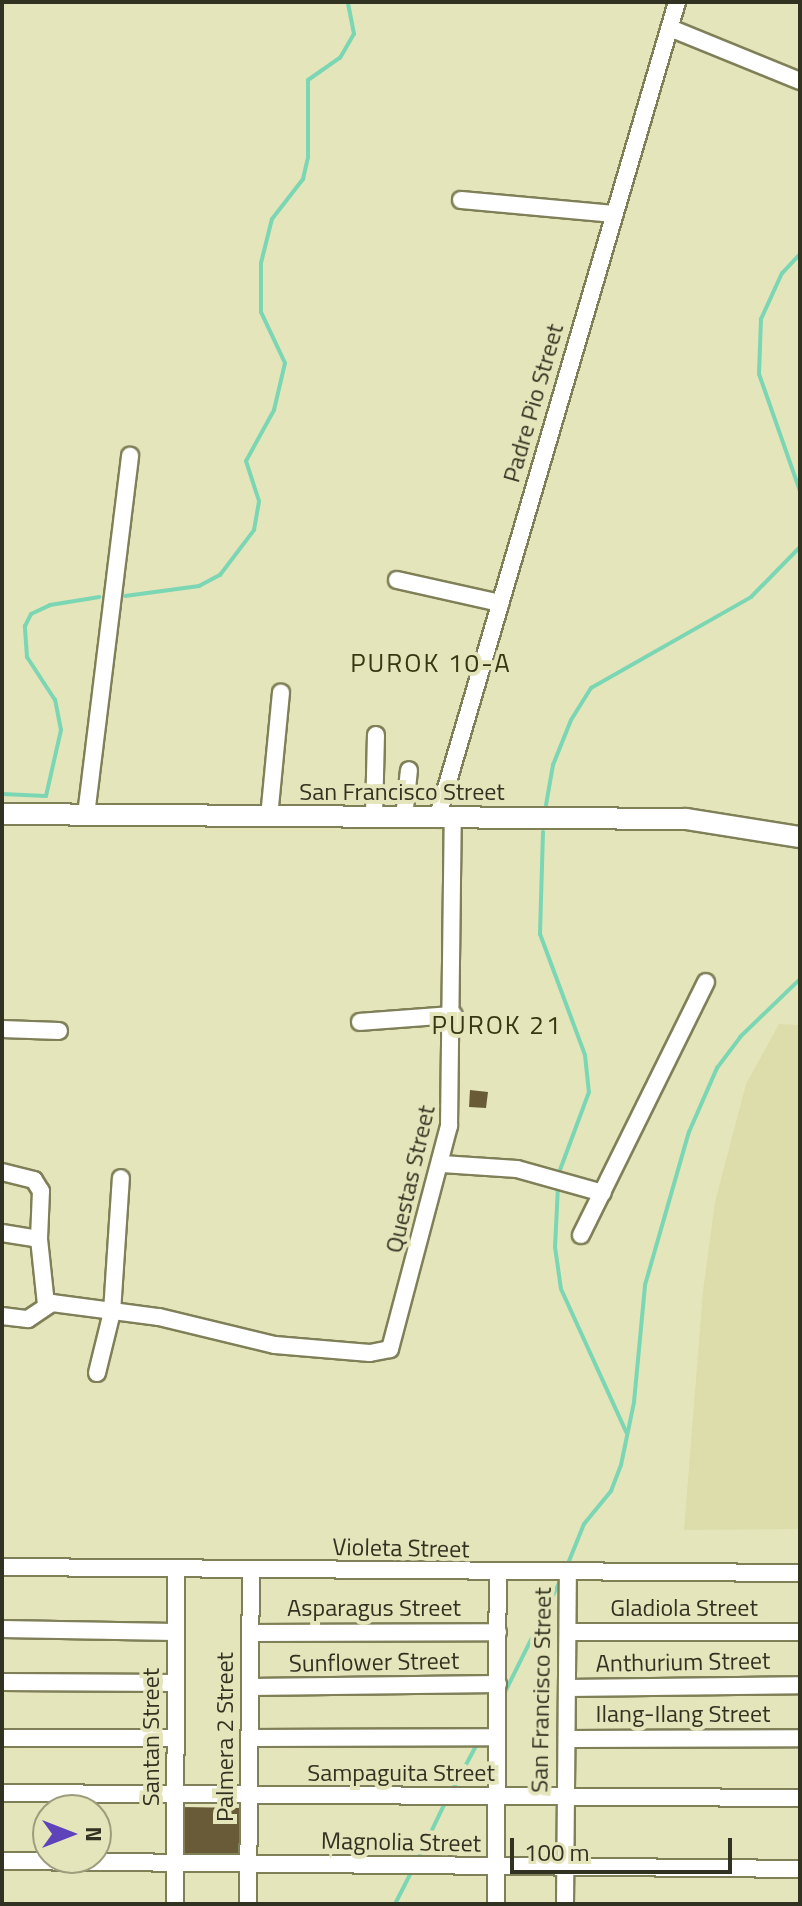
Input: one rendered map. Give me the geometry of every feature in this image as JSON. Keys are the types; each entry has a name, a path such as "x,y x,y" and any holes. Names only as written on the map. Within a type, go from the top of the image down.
{"main road":[{"name":"San Francisco Street","path":"2,814 686,819 800,837"}],"street":[{"name":"Padre Pio Street","path":"445,819 500,603 677,2"},
{"path":"670,28 800,81"},
{"path":"461,200 614,214"},
{"path":"86,815 130,456"},
{"path":"397,580 500,603"},
{"path":"269,817 281,693"},
{"path":"374,816 376,735"},
{"path":"404,818 409,770"},
{"name":"Questas Street","path":"112,1312 159,1317 275,1345 386,1351 397,1335 442,1164 454,1091 454,1015 445,819"},
{"path":"581,1235 706,982"},
{"path":"360,1022 454,1015"},
{"path":"2,1029 59,1031"},
{"path":"442,1164 517,1169 603,1193"},
{"path":"2,1172 38,1184 39,1239 46,1304 34,1318 2,1316"},
{"path":"97,1373 112,1312 121,1178"},
{"path":"2,1233 39,1239"},
{"path":"46,1304 112,1312"},
{"name":"Violeta Street","path":"2,1567 800,1573"},
{"name":"Santan Street","path":"175,1904 176,1570"},
{"name":"Palmera 2 Street","path":"248,1904 251,1570"},
{"path":"496,1904 498,1573"},
{"name":"San Francisco Street","path":"565,1904 568,1573"},
{"path":"2,1629 175,1632"},
{"name":"Asparagus Street","path":"250,1633 498,1632"},
{"name":"Gladiola Street","path":"568,1632 800,1632"},
{"path":"2,1682 175,1683"},
{"name":"Sunflower Street","path":"250,1687 498,1684"},
{"name":"Anthurium Street","path":"567,1688 800,1685"},
{"path":"249,1738 497,1737"},
{"path":"2,1738 174,1738"},
{"name":"Ilang-Ilang Street","path":"567,1739 800,1738"},
{"name":"Sampaguita Street","path":"2,1793 800,1798"},
{"name":"Magnolia Street","path":"2,1861 800,1869"}],"shaded area":[{"path":"779,1024 800,1025 800,1529 684,1530 703,1291 715,1202 746,1084"}],"building":[{"path":"470,1090 488,1092 486,1108 469,1107"},
{"path":"182,1807 243,1808 242,1854 181,1854"}],"waterway":[{"path":"125,596 199,586 220,575 254,530 259,501 246,461 274,410 285,363 261,312 261,263 272,219 303,179 308,157 308,80 340,58 354,34 348,2"},
{"path":"800,254 782,273 761,319 759,374 800,491"},
{"path":"546,805 553,765 571,720 591,688 751,597 800,547"},
{"path":"2,794 46,796 61,730 55,700 27,657 25,626 31,614 50,605 99,597"},
{"path":"543,832 540,934 585,1055 589,1092 560,1170"},
{"path":"567,1566 584,1524 611,1491 621,1465 634,1402 645,1285 689,1132 717,1068 740,1037 800,979"},
{"path":"558,1186 555,1247 561,1289 627,1434"},
{"path":"505,1692 560,1581"},
{"path":"453,1789 476,1746"},
{"path":"419,1857 444,1805"},
{"path":"395,1904 411,1873"}],"district":[{"name":"PUROK 10-A","path":"431,663"},
{"name":"PUROK 21","path":"497,1025"}]}
